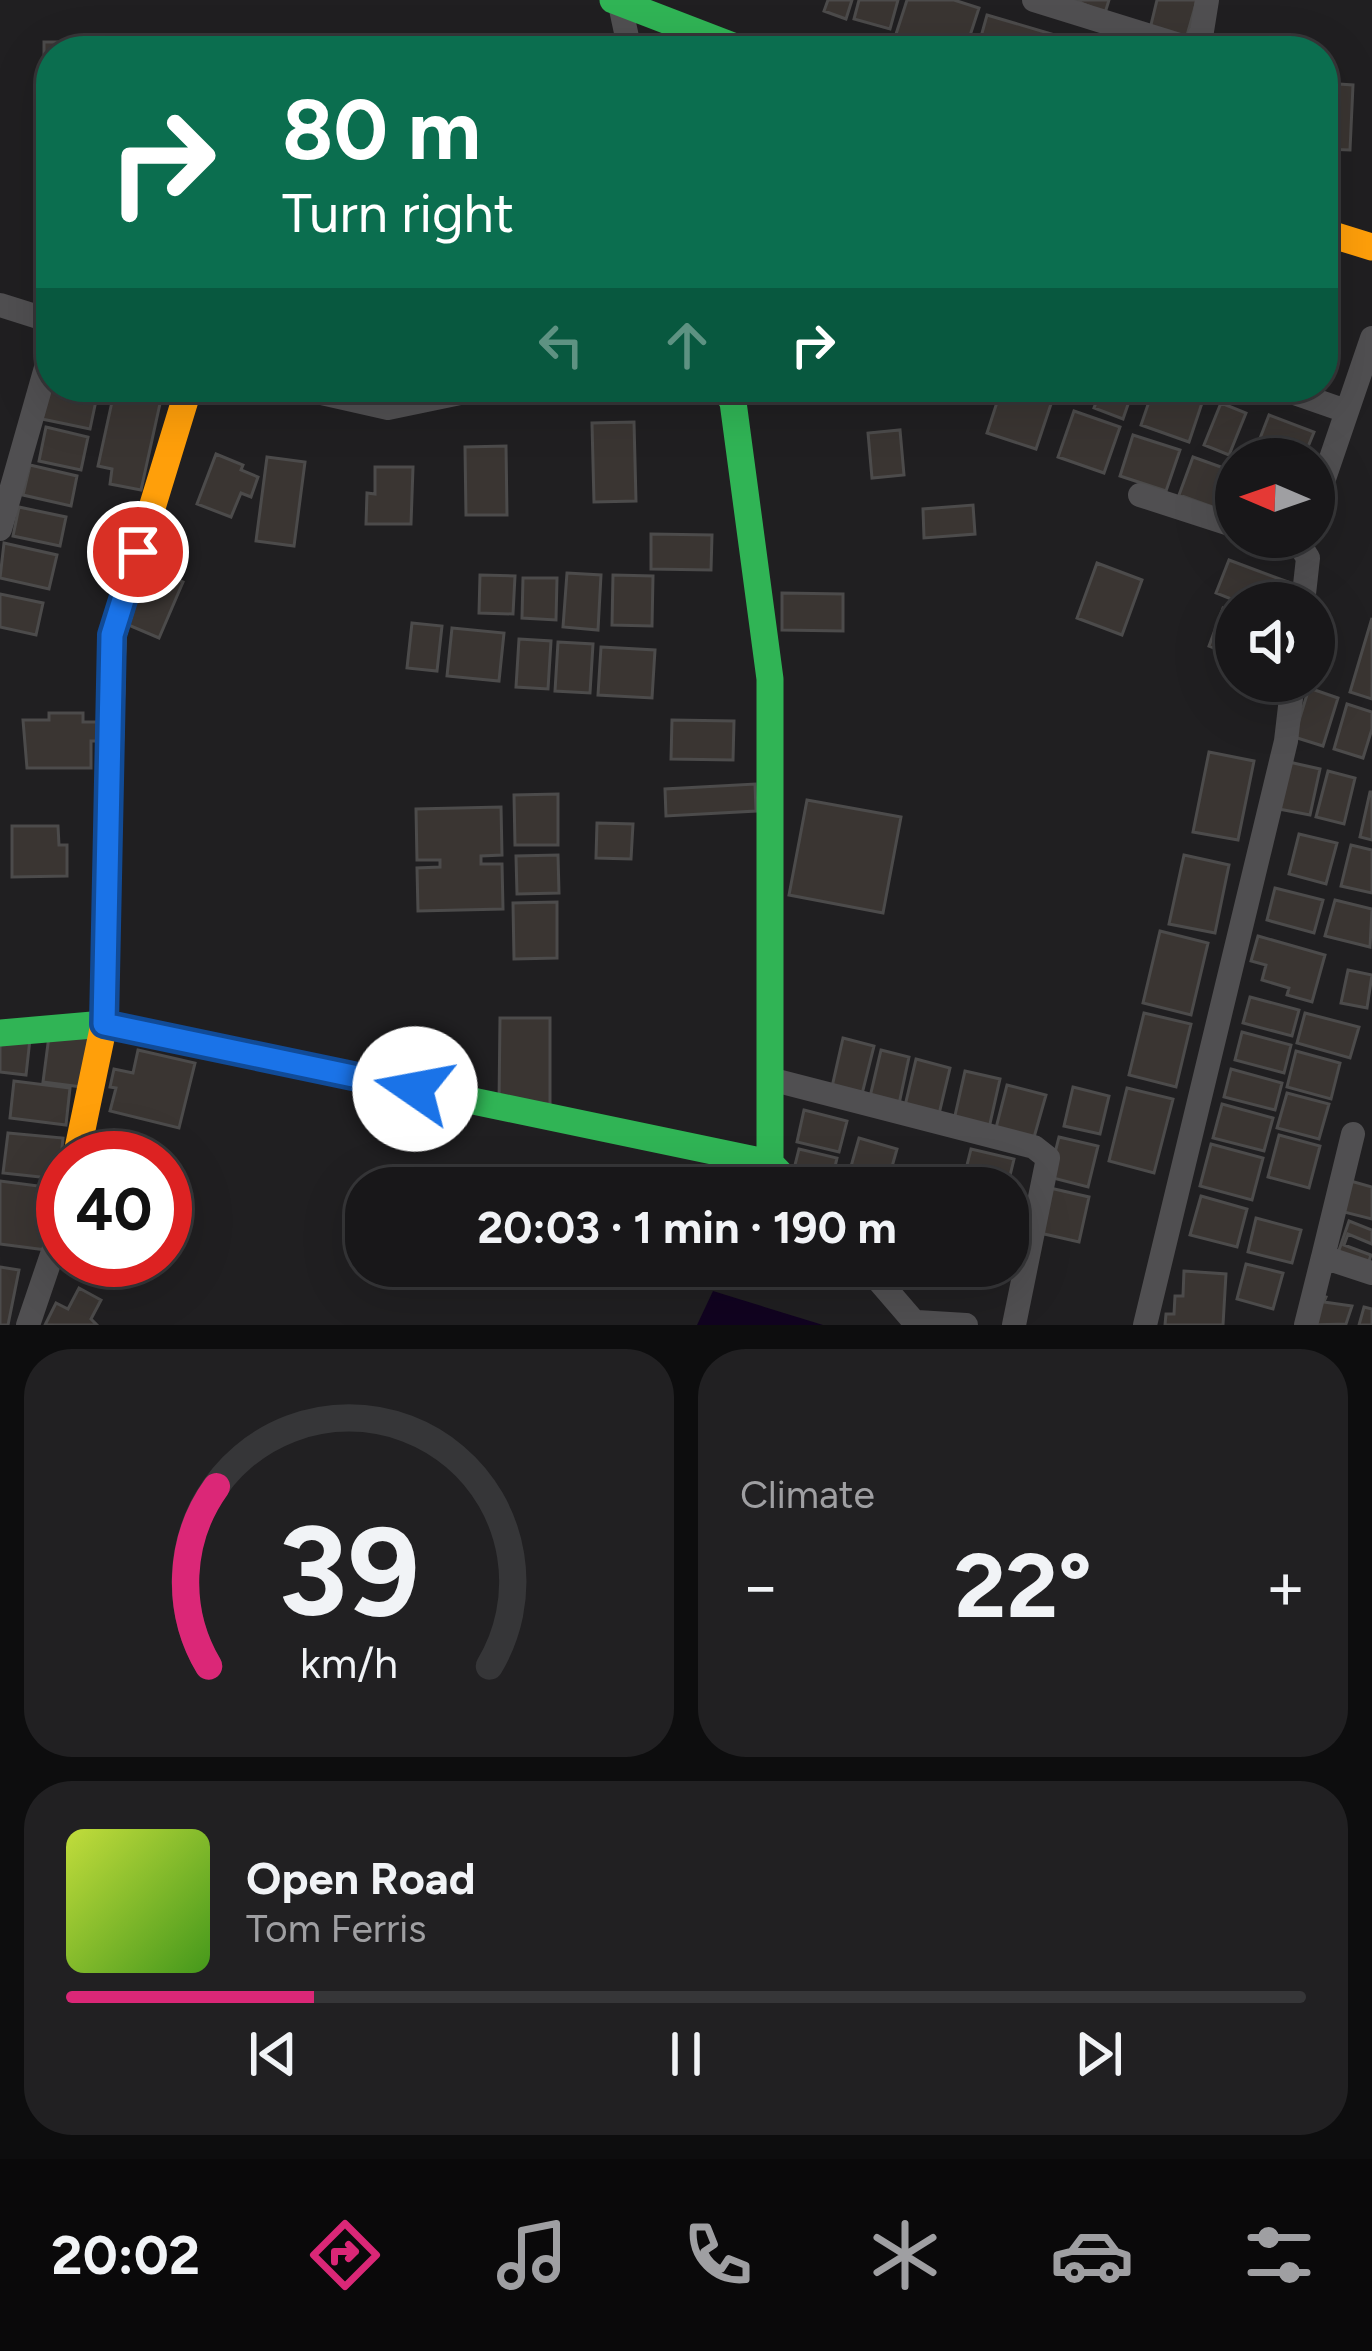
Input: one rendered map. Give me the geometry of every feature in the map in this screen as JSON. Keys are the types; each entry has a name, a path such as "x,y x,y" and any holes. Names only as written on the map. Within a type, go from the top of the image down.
{"street":[{"path":"1034,0 1150,36"},
{"path":"1199,36 1207,0"},
{"path":"617,1 626,36"},
{"path":"617,1 707,36"},
{"path":"1338,237 1372,248"},
{"path":"0,305 36,316"},
{"path":"1335,444 1372,338"},
{"path":"0,530 36,402"},
{"path":"82,1131 104,1024 112,635 184,402"},
{"path":"361,402 388,408 417,402"},
{"path":"733,402 770,679 770,1163"},
{"path":"1320,402 1346,411"},
{"path":"1140,494 1215,519"},
{"path":"1145,1325 1286,741 1291,702"},
{"path":"0,1033 104,1024 774,1167"},
{"path":"770,1079 1034,1147 1048,1158 1014,1325"},
{"path":"1306,1325 1352,1134"},
{"path":"1322,1257 1372,1273"},
{"path":"28,1325 41,1287"},
{"path":"884,1287 917,1324 966,1325"}],"shaded area":[{"path":"713,1291 823,1325 697,1325"}],"building":[{"path":"828,0 852,0 846,19 824,11"},
{"path":"859,0 898,0 890,29 854,19"},
{"path":"907,0 954,0 979,8 970,36 896,34"},
{"path":"1074,0 1109,0 1105,13"},
{"path":"1157,0 1197,0 1187,36 1150,29"},
{"path":"987,15 1055,35 1055,36 981,36"},
{"path":"1338,84 1353,85 1350,150 1338,150"},
{"path":"46,402 96,402 90,429 42,419"},
{"path":"112,402 160,402 141,490 110,484 112,469 98,466"},
{"path":"997,402 1052,402 1036,449 987,433"},
{"path":"1096,402 1129,402 1123,419 1094,408"},
{"path":"1149,402 1202,402 1189,442 1141,425"},
{"path":"1221,403 1246,413 1236,438 1215,438 1215,449 1204,445"},
{"path":"1074,411 1120,427 1104,473 1058,457"},
{"path":"1269,415 1314,432 1312,438 1260,438"},
{"path":"634,422 636,501 594,502 592,423"},
{"path":"46,427 88,437 81,470 39,461"},
{"path":"900,430 904,475 872,478 868,433"},
{"path":"1133,435 1180,450 1166,491 1120,476"},
{"path":"506,446 507,515 466,515 465,447"},
{"path":"216,454 258,477 251,497 241,493 231,517 197,504"},
{"path":"267,457 305,462 294,546 256,541"},
{"path":"1193,457 1215,465 1215,508 1179,495"},
{"path":"30,465 77,476 71,506 23,495"},
{"path":"375,467 413,467 411,524 366,524 367,493 375,494"},
{"path":"973,505 975,534 924,538 923,509"},
{"path":"19,507 66,517 60,546 13,536"},
{"path":"651,534 712,535 711,570 651,569"},
{"path":"4,543 57,555 49,589 0,578"},
{"path":"1229,560 1288,582 1220,582"},
{"path":"1097,563 1142,580 1122,635 1077,618"},
{"path":"150,568 183,582 159,638 126,624"},
{"path":"567,573 601,575 598,630 563,627"},
{"path":"480,575 515,576 513,614 479,613"},
{"path":"613,575 653,576 652,626 612,625"},
{"path":"523,578 557,578 556,620 522,618"},
{"path":"782,593 843,594 843,631 782,630"},
{"path":"0,594 43,603 36,635 0,627"},
{"path":"1372,618 1372,699 1350,692"},
{"path":"412,623 442,626 437,671 407,668"},
{"path":"452,628 504,633 499,681 447,676"},
{"path":"519,639 551,641 548,689 516,687"},
{"path":"558,642 593,644 590,693 555,691"},
{"path":"601,647 655,650 652,698 598,695"},
{"path":"1338,698 1323,746 1294,737 1305,702 1335,702"},
{"path":"1347,704 1372,712 1363,758 1334,749"},
{"path":"49,713 83,713 83,722 97,722 91,768 27,768 23,720 49,720"},
{"path":"672,720 734,721 733,760 671,759"},
{"path":"1209,752 1254,761 1238,840 1193,832"},
{"path":"1289,762 1320,769 1310,815 1279,809"},
{"path":"1328,771 1355,778 1344,824 1316,817"},
{"path":"755,784 756,811 666,816 665,789"},
{"path":"1372,792 1372,840 1360,837"},
{"path":"558,794 558,845 515,845 514,795"},
{"path":"807,800 901,817 883,913 789,895"},
{"path":"501,807 502,855 481,856 481,864 502,864 503,909 418,911 417,868 440,867 440,860 417,860 416,809"},
{"path":"597,823 633,824 631,859 596,858"},
{"path":"12,826 58,826 59,845 67,845 67,876 12,877"},
{"path":"1299,834 1337,843 1326,884 1289,874"},
{"path":"1351,845 1372,850 1372,893 1341,886"},
{"path":"558,855 559,893 517,894 516,856"},
{"path":"1184,855 1229,865 1215,933 1169,924"},
{"path":"1275,888 1323,900 1314,933 1267,920"},
{"path":"1335,900 1372,909 1370,947 1325,936"},
{"path":"557,902 557,958 514,959 513,903"},
{"path":"1160,931 1208,943 1191,1015 1143,1003"},
{"path":"1258,936 1325,955 1312,1002 1287,995 1289,988 1262,980 1266,965 1251,961"},
{"path":"1348,970 1372,975 1367,1008 1341,1003"},
{"path":"1250,997 1299,1010 1292,1036 1243,1023"},
{"path":"1144,1013 1191,1024 1176,1087 1129,1075"},
{"path":"1305,1013 1359,1027 1350,1058 1297,1043"},
{"path":"500,1018 550,1018 550,1104 499,1104"},
{"path":"1242,1032 1291,1045 1284,1073 1235,1060"},
{"path":"0,1035 30,1039 26,1075 0,1072"},
{"path":"89,1035 82,1087 43,1082 49,1036"},
{"path":"843,1038 874,1046 862,1094 832,1087"},
{"path":"138,1050 195,1063 179,1128 110,1111 116,1088 110,1087 114,1069 133,1073"},
{"path":"881,1050 909,1057 899,1104 870,1097"},
{"path":"1296,1051 1340,1063 1331,1099 1287,1087"},
{"path":"916,1059 950,1068 939,1114 905,1106"},
{"path":"1231,1069 1282,1083 1275,1110 1224,1097"},
{"path":"965,1071 1000,1079 989,1128 954,1120"},
{"path":"14,1081 70,1088 66,1125 10,1118"},
{"path":"1007,1085 1046,1095 1033,1141 995,1132"},
{"path":"1073,1087 1109,1096 1100,1134 1064,1126"},
{"path":"1127,1088 1173,1099 1154,1173 1109,1161"},
{"path":"1287,1093 1329,1104 1319,1139 1277,1128"},
{"path":"1222,1104 1273,1118 1264,1151 1213,1138"},
{"path":"804,1110 847,1121 839,1152 797,1142"},
{"path":"8,1133 36,1136 36,1177 3,1173"},
{"path":"1279,1135 1320,1146 1309,1188 1268,1177"},
{"path":"1059,1137 1098,1146 1088,1187 1049,1177"},
{"path":"859,1138 897,1149 892,1167 851,1167"},
{"path":"1211,1144 1263,1158 1252,1200 1200,1186"},
{"path":"799,1149 837,1158 835,1167 794,1167"},
{"path":"971,1149 1014,1159 1012,1167 966,1167"},
{"path":"1347,1180 1372,1187 1372,1219 1340,1211"},
{"path":"0,1181 36,1186 36,1249 0,1244"},
{"path":"1050,1188 1089,1197 1079,1242 1040,1233"},
{"path":"1201,1196 1247,1209 1237,1247 1190,1235"},
{"path":"1256,1218 1301,1230 1292,1263 1248,1252"},
{"path":"1349,1221 1372,1230 1372,1244 1348,1234 1344,1245 1371,1255 1367,1267 1337,1256"},
{"path":"1246,1264 1283,1273 1273,1309 1237,1299"},
{"path":"0,1267 19,1270 8,1325 0,1325"},
{"path":"1184,1271 1226,1274 1223,1325 1165,1325 1166,1314 1174,1314 1175,1296 1183,1296"},
{"path":"79,1288 101,1300 91,1319 97,1325 45,1325 56,1303 68,1309"},
{"path":"1318,1295 1326,1297 1324,1302 1352,1306 1346,1324 1309,1325"},
{"path":"1364,1307 1372,1309 1372,1325 1359,1325"}],"traffic: fast":[{"path":"613,0 707,36"},
{"path":"733,402 770,679 770,1163"},
{"path":"0,1033 104,1024 774,1167"}],"traffic: slow":[{"path":"1338,237 1372,247"},
{"path":"82,1131 104,1024 113,635 184,402"}],"route":[{"path":"138,552 112,635 104,1024 415,1089"}]}
